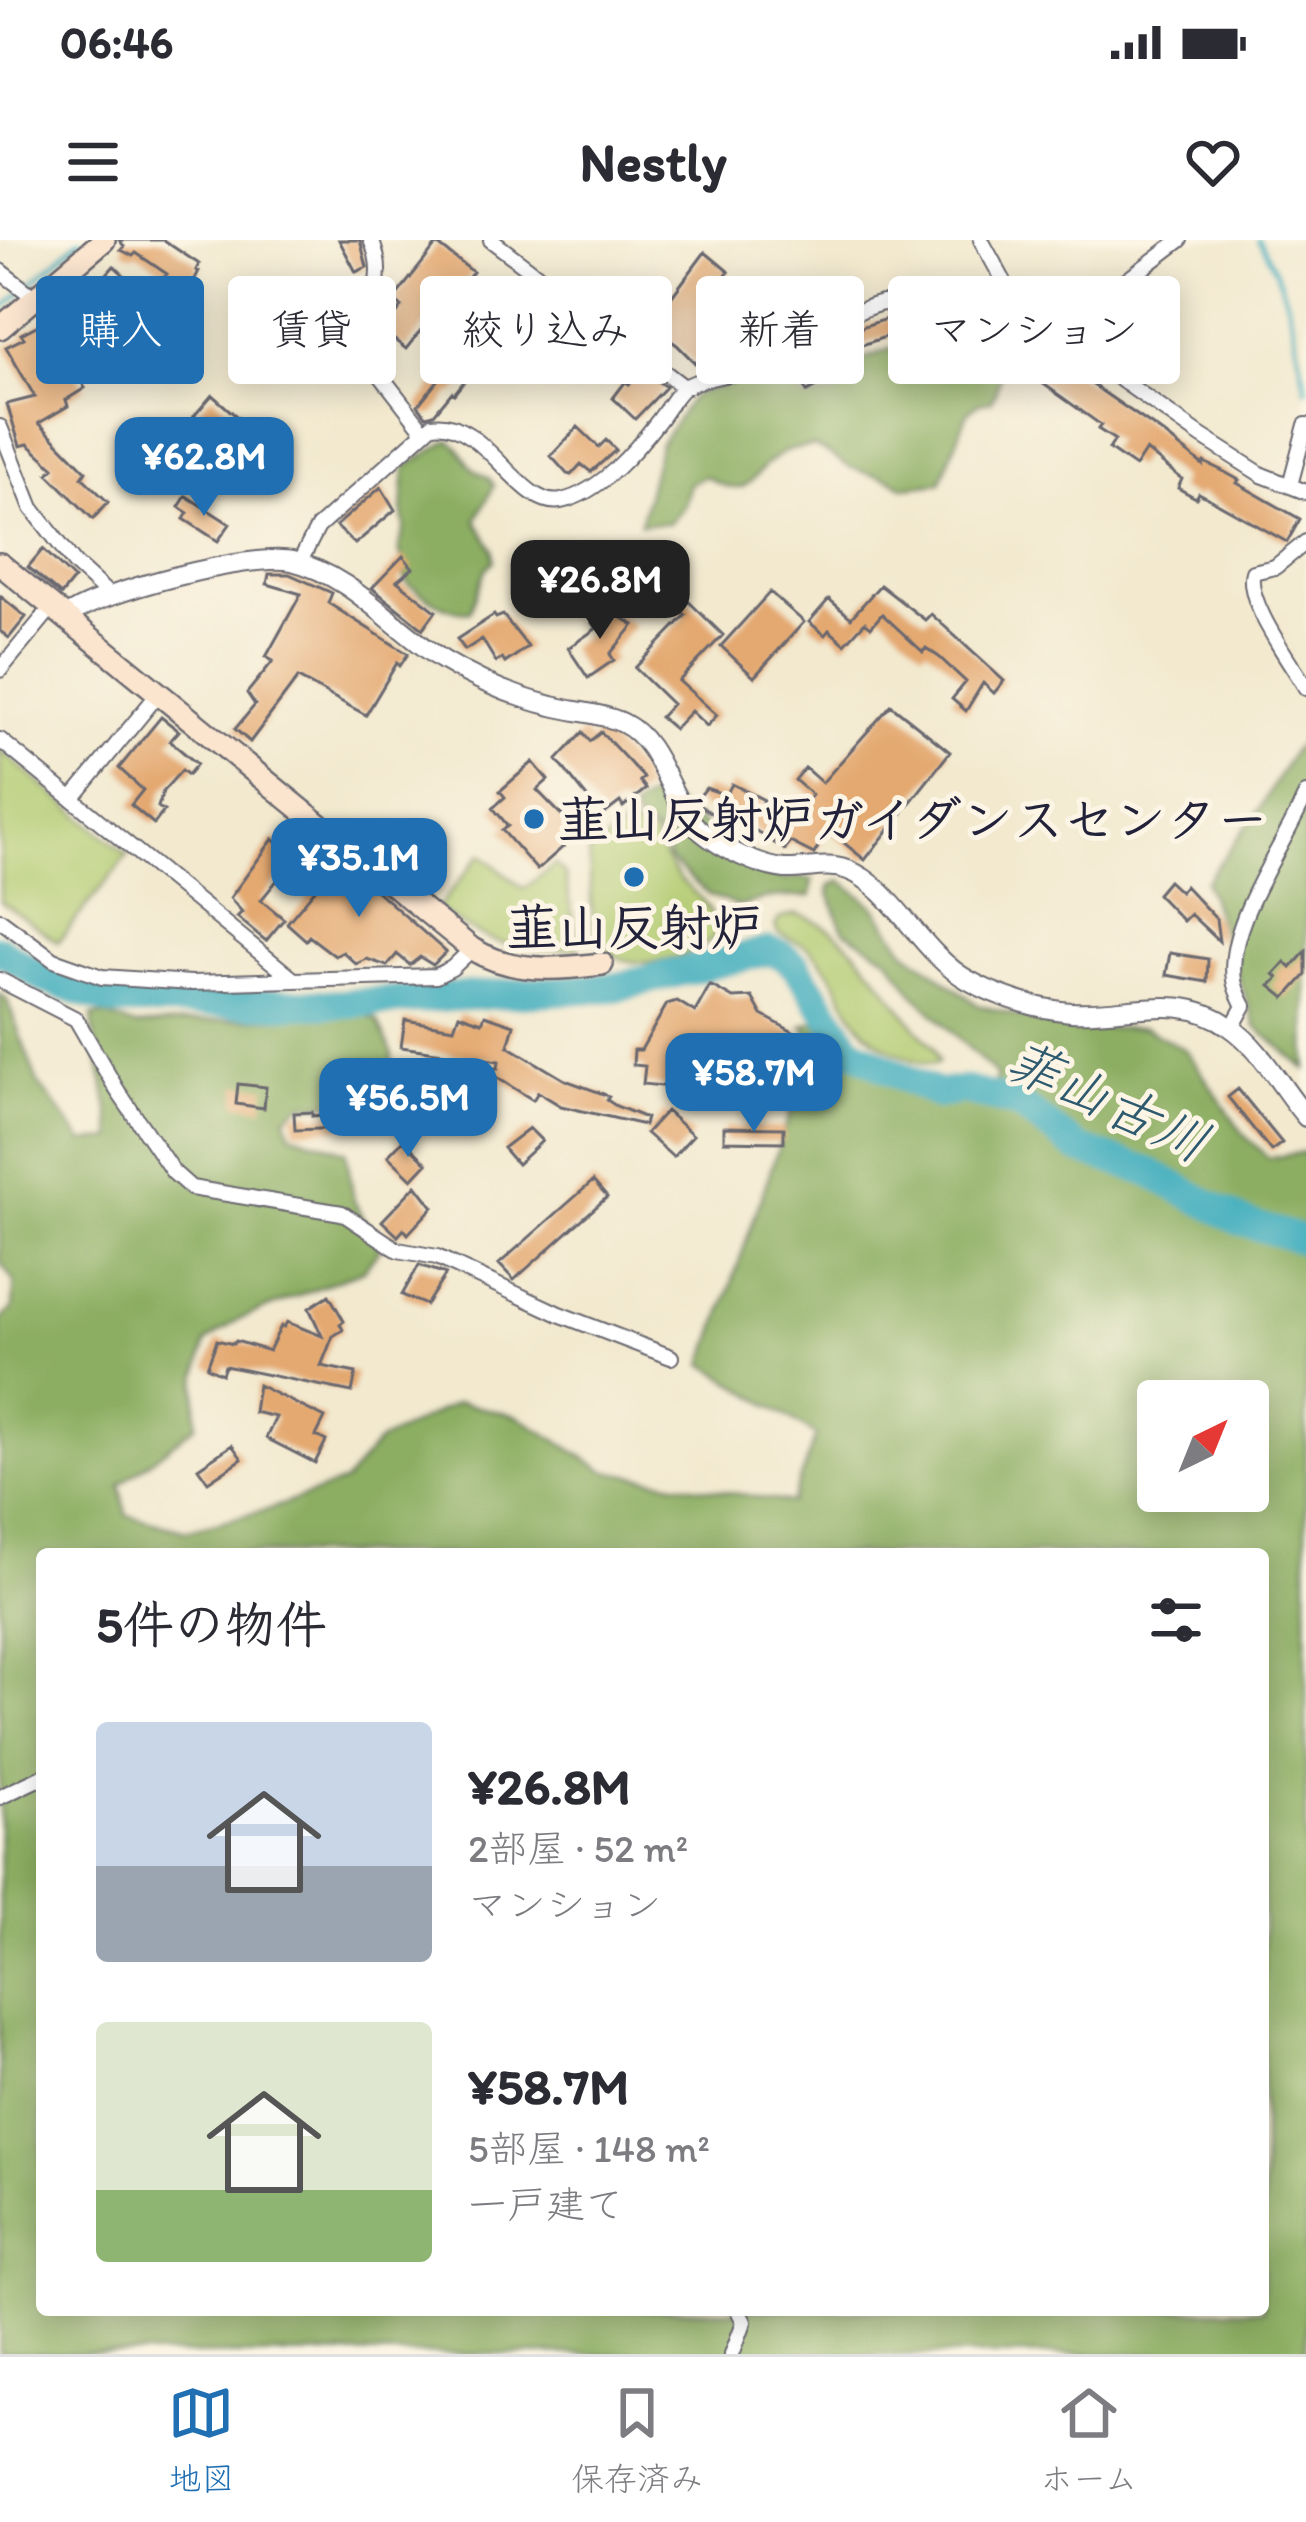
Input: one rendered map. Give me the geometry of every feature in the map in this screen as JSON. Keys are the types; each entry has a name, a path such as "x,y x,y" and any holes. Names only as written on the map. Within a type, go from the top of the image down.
{"main road":[{"path":"0,328 104,240"},
{"path":"0,564 472,949 502,965 566,968 602,964"}],"street":[{"path":"371,240 379,256"},
{"path":"390,240 379,256 376,292 350,336 424,431"},
{"path":"490,240 683,387"},
{"path":"981,240 1001,276"},
{"path":"1133,276 1180,240"},
{"path":"0,271 35,298"},
{"path":"299,563 318,527 424,431 441,424 463,432 539,499 558,502 592,487 621,462 683,387 763,366 861,309 888,303"},
{"path":"1126,384 1262,475 1306,492"},
{"path":"1290,485 1306,425"},
{"path":"0,427 26,498 76,563 110,595"},
{"path":"1306,542 1275,568 1252,572 1249,583 1306,688"},
{"path":"0,670 59,612 253,560 299,563 348,586 429,650 482,680 549,705 627,725 641,737 703,833 772,866 834,867 861,877 928,949 968,980 1041,1007 1076,1012 1170,1005 1193,1009 1232,1028 1306,1117"},
{"path":"72,799 159,693"},
{"path":"0,740 294,980"},
{"path":"1232,1028 1244,1006 1234,982 1241,927 1306,794"},
{"path":"0,920 54,959 102,977 191,983 436,976 472,949"},
{"path":"0,980 76,1019 117,1090 173,1172 191,1188 342,1213 398,1250 468,1269 559,1314 671,1358"},
{"path":"0,1797 36,1780"},
{"path":"732,2354 744,2322 741,2316"}],"green space":[{"path":"888,350 888,384 998,384 991,401 968,412 940,483 904,487 855,469 813,446 772,459 742,487 721,485 705,476 689,484 685,505 669,523 640,524 659,446 693,395 734,384 791,384 805,398 839,393 843,384 864,384 864,359"},
{"path":"449,440 494,486 476,520 493,549 494,561 486,569 470,611 445,607 406,582 399,547 405,527 405,467"},
{"path":"1306,736 1306,1069 1256,1027 1205,882"},
{"path":"0,750 128,855 58,942 0,901"},
{"path":"659,791 762,871 786,880 813,880 811,896 766,898 739,907 709,895 669,860 655,832 635,820 633,808"},
{"path":"626,824 653,834 675,873 708,908 716,936 687,953 651,962 617,957 604,946 592,912 589,854"},
{"path":"481,854 524,889 555,864 565,874 578,949 503,944 437,908"},
{"path":"842,881 875,907 905,950 978,1005 1069,1029 1145,1028 1186,1050 1245,1136 1269,1158 1306,1152 1306,2354 0,2354 0,1321 13,1308 14,1281 0,1262 0,994 7,1000 38,1083 83,1142 113,1139 92,1016 105,1015 135,1026 358,1012 377,1020 393,1055 386,1091 355,1103 302,1104 286,1117 291,1133 346,1151 354,1201 380,1249 363,1270 239,1319 206,1342 197,1379 196,1425 120,1485 127,1515 186,1531 270,1509 345,1482 378,1442 458,1402 517,1416 606,1471 791,1503 816,1435 704,1364 816,1047 803,1025 816,1021 850,1057 934,1102 987,1103 997,1076 914,994 889,958 843,930 829,893 831,885"},
{"path":"796,914 819,923 856,952 933,1046 936,1064 904,1056 866,1031 825,965 811,950 778,933 779,919"}],"building":[{"path":"119,240 163,240 199,264 199,271 196,276 165,276 136,253 121,250 124,246"},
{"path":"339,240 360,240 367,267 356,272"},
{"path":"437,244 473,272 470,276 420,276 420,331 406,349 396,341 396,315 402,307 396,296"},
{"path":"705,252 729,272 696,276 696,364 672,342 672,296"},
{"path":"114,266 125,276 105,276"},
{"path":"888,318 888,336 864,344 864,326"},
{"path":"36,326 36,384 83,384 85,388 66,400 68,406 39,423 86,471 82,477 108,502 93,519 48,474 54,468 28,444 20,446 7,404 35,397 6,347 24,338 21,334"},
{"path":"435,384 462,384 434,414 426,416 418,405"},
{"path":"624,384 666,387 635,419 613,398"},
{"path":"1043,384 1091,384 1203,465 1239,480 1237,483 1300,519 1287,542 1199,493 1196,498 1178,488 1182,479 1146,450 1135,467 1109,449 1115,440 1098,429 1101,425"},
{"path":"212,395 242,421 237,425 241,428 219,452 205,440 192,454 181,443 201,422 194,416"},
{"path":"578,427 599,447 606,440 616,450 591,472 581,464 571,475 551,456"},
{"path":"381,487 395,510 355,544 336,526"},
{"path":"186,496 230,524 218,541 184,519 188,513 179,507"},
{"path":"43,549 74,579 61,595 28,567"},
{"path":"403,556 413,568 397,581 436,611 423,629 372,588"},
{"path":"662,572 686,586 680,593 723,635 679,681 717,715 707,726 691,711 674,729 660,717 672,704 635,668 686,615 651,588"},
{"path":"269,574 289,574 332,593 328,603 408,654 400,666 397,663 366,715 298,678 250,742 235,729 255,705 247,693 273,661 266,657 301,594 267,584"},
{"path":"880,585 925,620 931,614 1004,681 994,693 983,683 966,711 952,699 966,682 939,657 926,648 923,652 882,614 871,627 865,622 845,644 829,630 825,635 809,622 829,599 851,618"},
{"path":"770,592 804,622 754,677 721,646"},
{"path":"0,596 26,617 9,638 0,631"},
{"path":"606,608 634,625 610,654 614,660 588,678 568,648 597,628 592,623"},
{"path":"494,615 503,615 528,647 505,663 502,658 496,662 482,639 465,650 457,639"},
{"path":"891,705 950,752 865,860 828,830 814,854 790,842 785,850 729,813 724,822 695,802 706,788 726,795 732,784 764,800 760,807 786,824 812,795 795,780 805,768 822,783"},
{"path":"161,717 179,731 170,741 197,764 188,775 182,770 163,791 158,807 164,811 154,824 131,805 143,790 119,768"},
{"path":"583,732 590,741 601,732 644,778 640,781 646,789 602,816 557,760"},
{"path":"533,762 548,780 537,790 579,833 537,870 502,830 508,826 493,808 505,797 500,791"},
{"path":"273,839 296,857 261,900 284,919 266,941 237,917 242,912 230,898"},
{"path":"319,855 324,859 327,855 361,884 369,884 446,952 433,965 420,957 410,965 397,954 387,966 367,959 356,964 343,952 335,956 309,936 306,940 287,923 318,886 306,870"},
{"path":"1168,881 1180,892 1185,886 1216,919 1219,941 1190,914 1183,921 1157,894"},
{"path":"1306,951 1306,975 1285,998 1270,986 1278,978 1274,974 1285,962 1291,968"},
{"path":"1170,953 1208,959 1207,982 1166,975"},
{"path":"710,985 733,998 752,997 762,1015 806,1039 787,1073 766,1061 762,1097 643,1084 645,1066 633,1065 634,1050 641,1050 667,1004 677,1001 695,1012"},
{"path":"459,1014 482,1022 485,1015 514,1025 508,1046 565,1080 609,1096 607,1100 616,1106 646,1118 644,1125 561,1106 538,1092 533,1100 483,1069 498,1068 499,1061 401,1047 405,1020 454,1028"},
{"path":"434,1072 433,1126 404,1130 400,1074"},
{"path":"473,1078 488,1101 471,1112 456,1088"},
{"path":"238,1084 266,1087 264,1108 236,1104"},
{"path":"1238,1089 1282,1143 1271,1151 1228,1097"},
{"path":"666,1111 693,1135 673,1157 646,1133"},
{"path":"312,1112 312,1116 341,1113 342,1128 295,1130 294,1113"},
{"path":"724,1127 784,1128 784,1142 724,1141"},
{"path":"529,1128 542,1141 517,1164 503,1148"},
{"path":"403,1140 427,1163 412,1179 388,1156"},
{"path":"593,1181 607,1197 514,1280 499,1264"},
{"path":"416,1185 433,1207 408,1234 404,1229 398,1236 382,1221"},
{"path":"419,1265 446,1274 426,1305 402,1295"},
{"path":"329,1295 344,1321 340,1324 343,1330 333,1336 321,1366 356,1373 352,1392 225,1366 222,1374 207,1367 217,1340 269,1351 287,1322 322,1336 309,1308"},
{"path":"258,1385 325,1418 316,1436 326,1441 315,1463 266,1438 276,1417 254,1412"},
{"path":"232,1445 242,1459 208,1482 198,1468"}],"waterway":[{"path":"0,311 80,240"},
{"path":"1258,240 1284,293 1306,389"},
{"name":"菲山古川","path":"0,950 47,980 113,1002 338,1004 617,987 769,951 796,966 850,1048 907,1079 938,1094 964,1090 1018,1104 1079,1149 1149,1172 1240,1221 1306,1241"}],"place":[{"name":"韮山反射炉ガイダンスセンター","path":"534,819"},
{"name":"韮山反射炉","path":"634,877"}]}
